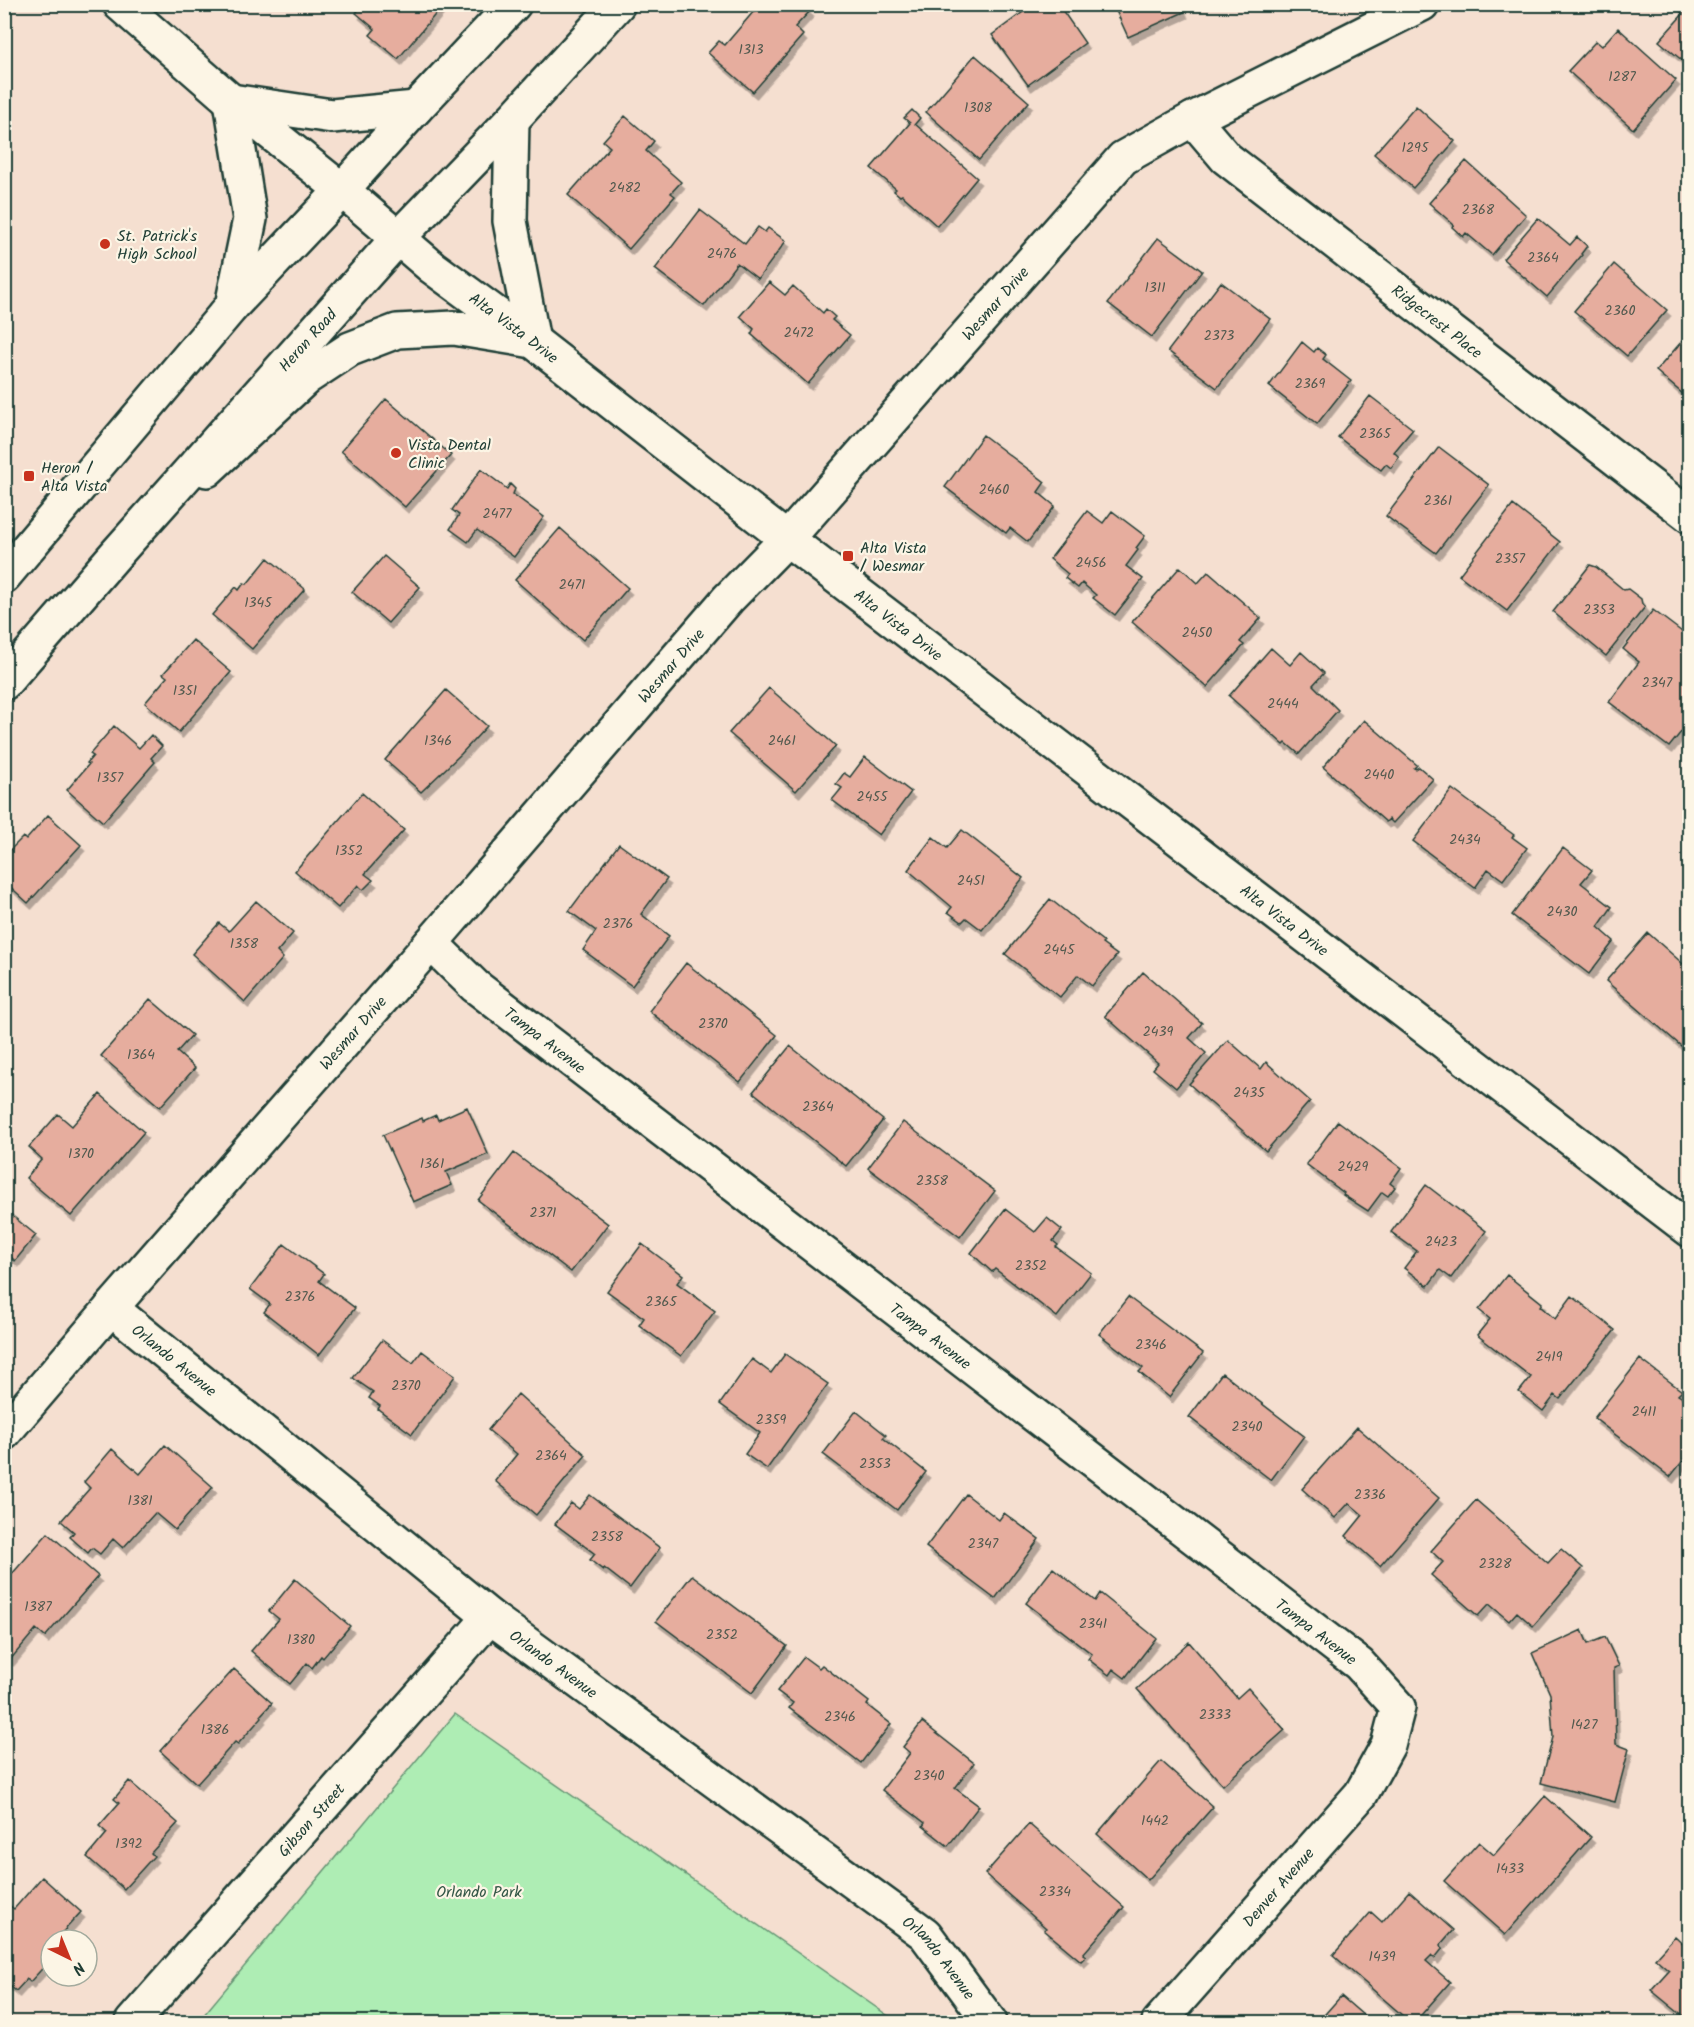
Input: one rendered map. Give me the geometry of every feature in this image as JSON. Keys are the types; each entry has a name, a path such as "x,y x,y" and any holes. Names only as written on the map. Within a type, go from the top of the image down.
{"street":[{"name":"Alta Vista Drive","path":"120,4 231,101 342,190 432,267 533,341 787,539 1689,1230"},
{"path":"4,576 232,306 514,4"},
{"name":"Heron Road","path":"4,683 398,238 512,120 618,4"},
{"name":"Wesmar Drive","path":"4,1433 728,598 787,539 1123,158 1193,119 1422,4"},
{"path":"232,306 250,219 231,101 332,117 416,108"},
{"name":"Ridgecrest Place","path":"1193,119 1226,158 1689,516"},
{"path":"116,554 306,378 350,349 397,331 408,330 454,328 533,341 510,221 512,120"},
{"name":"Tampa Avenue","path":"430,943 475,986 1359,1664 1398,1707 1388,1745"},
{"name":"Orlando Avenue","path":"111,1308 490,1617 925,1935 990,2022"},
{"name":"Gibson Street","path":"132,2022 490,1617"},
{"name":"Denver Avenue","path":"1159,2022 1361,1794 1388,1745"}],"green space":[{"name":"Orlando Park","path":"455,1714 897,2022 198,2022"}],"building":[{"path":"363,4 444,4 398,59 370,35 375,29 356,13"},
{"path":"760,4 802,4 810,11 795,27 803,35 753,92 708,53 719,41 725,45"},
{"path":"1034,4 1058,4 1085,43 1028,85 992,35"},
{"path":"1113,4 1181,4 1184,12 1128,37"},
{"path":"1686,4 1690,4 1690,67 1659,41 1683,14 1680,11"},
{"path":"1618,28 1676,80 1633,129 1568,71 1596,41 1602,46"},
{"path":"975,55 1029,102 979,160 926,112"},
{"path":"1416,106 1455,141 1413,188 1374,154"},
{"path":"912,110 920,118 915,124 977,178 937,226 902,195 894,191 896,189 871,168 910,123 904,118"},
{"path":"625,116 654,141 646,151 681,182 671,193 675,196 629,249 568,195 610,147 603,141"},
{"path":"1466,161 1526,215 1492,255 1466,233 1463,237 1452,227 1454,225 1429,203"},
{"path":"700,210 745,244 758,227 765,232 768,228 786,241 758,279 737,263 704,306 655,269"},
{"path":"1538,218 1570,245 1577,237 1587,246 1547,297 1503,259"},
{"path":"1158,238 1202,271 1152,337 1108,303"},
{"path":"1614,264 1667,310 1627,356 1574,311"},
{"path":"769,282 785,295 793,286 823,313 826,309 835,317 832,320 850,335 808,384 751,334 754,329 740,316"},
{"path":"1221,282 1270,319 1217,388 1168,351"},
{"path":"1690,332 1690,400 1656,371"},
{"path":"1302,342 1314,352 1317,348 1326,355 1323,359 1351,381 1317,424 1269,386"},
{"path":"1370,396 1413,429 1394,452 1399,457 1391,468 1386,464 1381,470 1338,437"},
{"name":"Vista Dental Clinic","path":"386,399 451,455 405,507 341,451"},
{"path":"983,435 1045,482 1038,492 1055,506 1028,542 1010,528 1006,533 945,487"},
{"path":"1439,447 1489,485 1436,553 1386,516"},
{"path":"481,469 507,489 510,484 515,489 513,494 544,517 514,557 477,530 468,542 450,529 459,515 452,510"},
{"path":"1513,505 1560,542 1507,611 1459,575"},
{"path":"1087,511 1103,523 1112,511 1145,536 1126,566 1143,579 1115,615 1093,598 1096,595 1082,583 1078,588 1065,578 1068,574 1050,559"},
{"path":"560,528 628,588 583,640 515,580"},
{"path":"384,556 420,587 388,623 352,592"},
{"path":"268,558 305,589 252,649 212,615 236,587 239,590 244,583 247,584"},
{"path":"1590,565 1596,567 1624,590 1628,589 1641,599 1645,607 1606,656 1553,612"},
{"path":"1180,567 1198,583 1208,572 1261,618 1240,642 1244,645 1207,687 1132,622"},
{"path":"1653,610 1690,638 1690,721 1669,747 1609,702 1639,662 1623,649"},
{"path":"193,640 231,672 179,732 145,703 167,677 163,674"},
{"path":"1271,648 1290,665 1301,652 1324,673 1313,685 1338,710 1299,754 1286,743 1284,745 1229,696"},
{"path":"769,688 836,746 796,791 729,733"},
{"path":"446,690 487,726 421,792 385,760"},
{"path":"1364,720 1417,765 1414,768 1419,767 1433,779 1393,823 1389,819 1386,822 1323,767"},
{"path":"114,726 139,748 151,735 162,746 151,758 155,762 103,822 67,790 89,764 87,763 93,756 90,754"},
{"path":"865,757 911,792 879,835 832,800 842,788 836,784 844,773 850,777"},
{"path":"1452,789 1514,835 1512,837 1527,848 1503,880 1488,869 1475,888 1413,841"},
{"path":"362,793 404,830 365,874 373,880 363,890 358,885 338,908 295,871"},
{"path":"48,815 81,845 28,903 4,881 4,856 23,837 26,840"},
{"path":"962,830 1023,878 982,930 966,918 962,922 948,912 952,907 908,870 933,837 947,848"},
{"path":"619,844 667,879 641,914 669,936 632,986 583,950 596,931 569,911"},
{"path":"1563,848 1592,870 1581,883 1612,907 1598,927 1614,941 1589,974 1512,915"},
{"path":"1050,899 1117,955 1092,986 1078,975 1060,997 1005,954"},
{"path":"256,901 293,933 277,952 283,958 245,1002 192,954 219,923 229,931"},
{"path":"1648,933 1690,970 1690,1037 1681,1046 1606,981"},
{"path":"686,963 777,1035 740,1082 649,1011"},
{"path":"1143,972 1202,1023 1189,1038 1206,1053 1176,1088 1153,1069 1158,1063 1105,1016"},
{"path":"150,999 192,1035 177,1052 195,1068 160,1107 101,1056"},
{"path":"1228,1040 1261,1069 1266,1062 1310,1101 1266,1151 1189,1084"},
{"path":"790,1046 883,1120 846,1166 753,1092"},
{"path":"100,1094 144,1132 71,1216 26,1178 42,1159 29,1147 58,1114 72,1126"},
{"path":"467,1107 488,1154 446,1172 452,1185 413,1202 383,1135 422,1118 423,1121 436,1115 438,1120"},
{"path":"1338,1121 1401,1168 1390,1183 1395,1187 1388,1196 1382,1192 1368,1211 1343,1195 1344,1193 1306,1164"},
{"path":"903,1122 995,1191 960,1237 868,1168"},
{"path":"514,1153 608,1224 571,1272 478,1200"},
{"path":"1426,1185 1486,1231 1451,1278 1440,1270 1428,1286 1404,1268 1417,1251 1391,1232"},
{"path":"4,1209 36,1235 15,1261 10,1256 4,1263"},
{"path":"1005,1209 1035,1232 1047,1218 1062,1230 1053,1241 1058,1245 1056,1247 1091,1273 1057,1317 995,1269 992,1272 971,1253"},
{"path":"284,1244 324,1274 319,1281 355,1308 319,1355 264,1312 270,1304 250,1289"},
{"path":"642,1244 683,1275 677,1283 715,1311 681,1356 639,1325 644,1318 607,1291"},
{"path":"1507,1275 1542,1303 1540,1306 1555,1319 1572,1296 1615,1330 1560,1399 1555,1395 1543,1411 1519,1392 1531,1377 1477,1335 1490,1319 1479,1310"},
{"path":"1128,1297 1203,1353 1169,1397 1139,1372 1143,1368 1099,1334"},
{"path":"382,1340 413,1363 422,1351 455,1376 412,1434 378,1409 380,1406 369,1398 373,1392 353,1378"},
{"path":"785,1354 828,1384 767,1469 745,1454 760,1433 720,1404 752,1359 771,1373"},
{"path":"1640,1359 1682,1391 1678,1395 1690,1403 1690,1452 1670,1477 1594,1418"},
{"path":"1222,1373 1304,1436 1271,1480 1189,1417"},
{"path":"518,1394 586,1455 536,1515 495,1481 517,1454 488,1430"},
{"path":"856,1411 886,1435 883,1438 926,1472 897,1510 823,1454"},
{"path":"1357,1427 1439,1498 1380,1566 1346,1536 1363,1515 1349,1503 1335,1518 1302,1489"},
{"path":"165,1445 213,1487 175,1530 155,1513 123,1548 113,1539 100,1554 92,1548 88,1553 70,1537 74,1532 61,1521 90,1488 84,1482 112,1449 140,1474"},
{"path":"966,1494 999,1520 1004,1513 1039,1539 995,1599 926,1547"},
{"path":"590,1495 660,1548 630,1588 590,1560 595,1554 555,1524 571,1503 579,1509"},
{"path":"1476,1500 1548,1563 1561,1549 1583,1568 1533,1626 1517,1612 1509,1621 1489,1604 1478,1616 1431,1575 1443,1562 1431,1551"},
{"path":"48,1533 98,1576 45,1637 36,1629 10,1660 4,1655 4,1583"},
{"path":"1053,1568 1095,1601 1100,1593 1156,1638 1125,1678 1113,1669 1109,1675 1088,1659 1092,1654 1026,1603"},
{"path":"692,1575 787,1646 752,1693 656,1621"},
{"path":"295,1579 350,1626 323,1658 321,1656 312,1668 307,1663 290,1684 251,1651 279,1619 269,1611"},
{"path":"1582,1630 1588,1644 1605,1637 1619,1666 1614,1668 1616,1744 1629,1749 1615,1802 1541,1783 1553,1737 1550,1694 1532,1653"},
{"path":"1189,1642 1237,1698 1248,1688 1285,1730 1223,1785 1137,1689"},
{"path":"804,1657 819,1668 822,1665 869,1702 867,1705 891,1724 861,1763 789,1708 793,1703 777,1691"},
{"path":"234,1669 272,1703 238,1744 235,1742 197,1784 160,1751"},
{"path":"922,1722 974,1763 955,1788 979,1806 948,1846 923,1826 925,1823 882,1790 910,1753 903,1747"},
{"path":"1161,1761 1213,1807 1148,1880 1097,1834"},
{"path":"129,1781 178,1823 151,1853 154,1856 124,1889 87,1857 107,1833 99,1826 119,1803 114,1799"},
{"path":"1545,1796 1591,1837 1505,1935 1444,1881 1479,1842 1494,1855"},
{"path":"1029,1824 1124,1907 1083,1954 1086,1956 1081,1961 1044,1930 1046,1928 985,1874"},
{"path":"42,1877 81,1912 66,1928 39,1928 39,1972 30,1982 27,1979 16,1991 4,1981 4,1901 14,1909"},
{"path":"1409,1891 1453,1930 1440,1945 1443,1948 1435,1958 1432,1955 1426,1961 1450,1982 1415,2022 1410,2022 1333,1955 1371,1912 1382,1922"},
{"path":"1675,1936 1688,1948 1690,1946 1690,2022 1651,1990 1669,1970 1655,1958"},
{"path":"1341,1996 1371,2022 1318,2022"},
{"path":"4,2010 11,2016 6,2022 4,2022"}],"place":[{"name":"St. Patrick's High School","path":"105,244"},
{"name":"Vista Dental Clinic","path":"396,453"},
{"name":"Heron / Alta Vista","path":"29,476"},
{"name":"Alta Vista / Wesmar","path":"848,556"}]}
